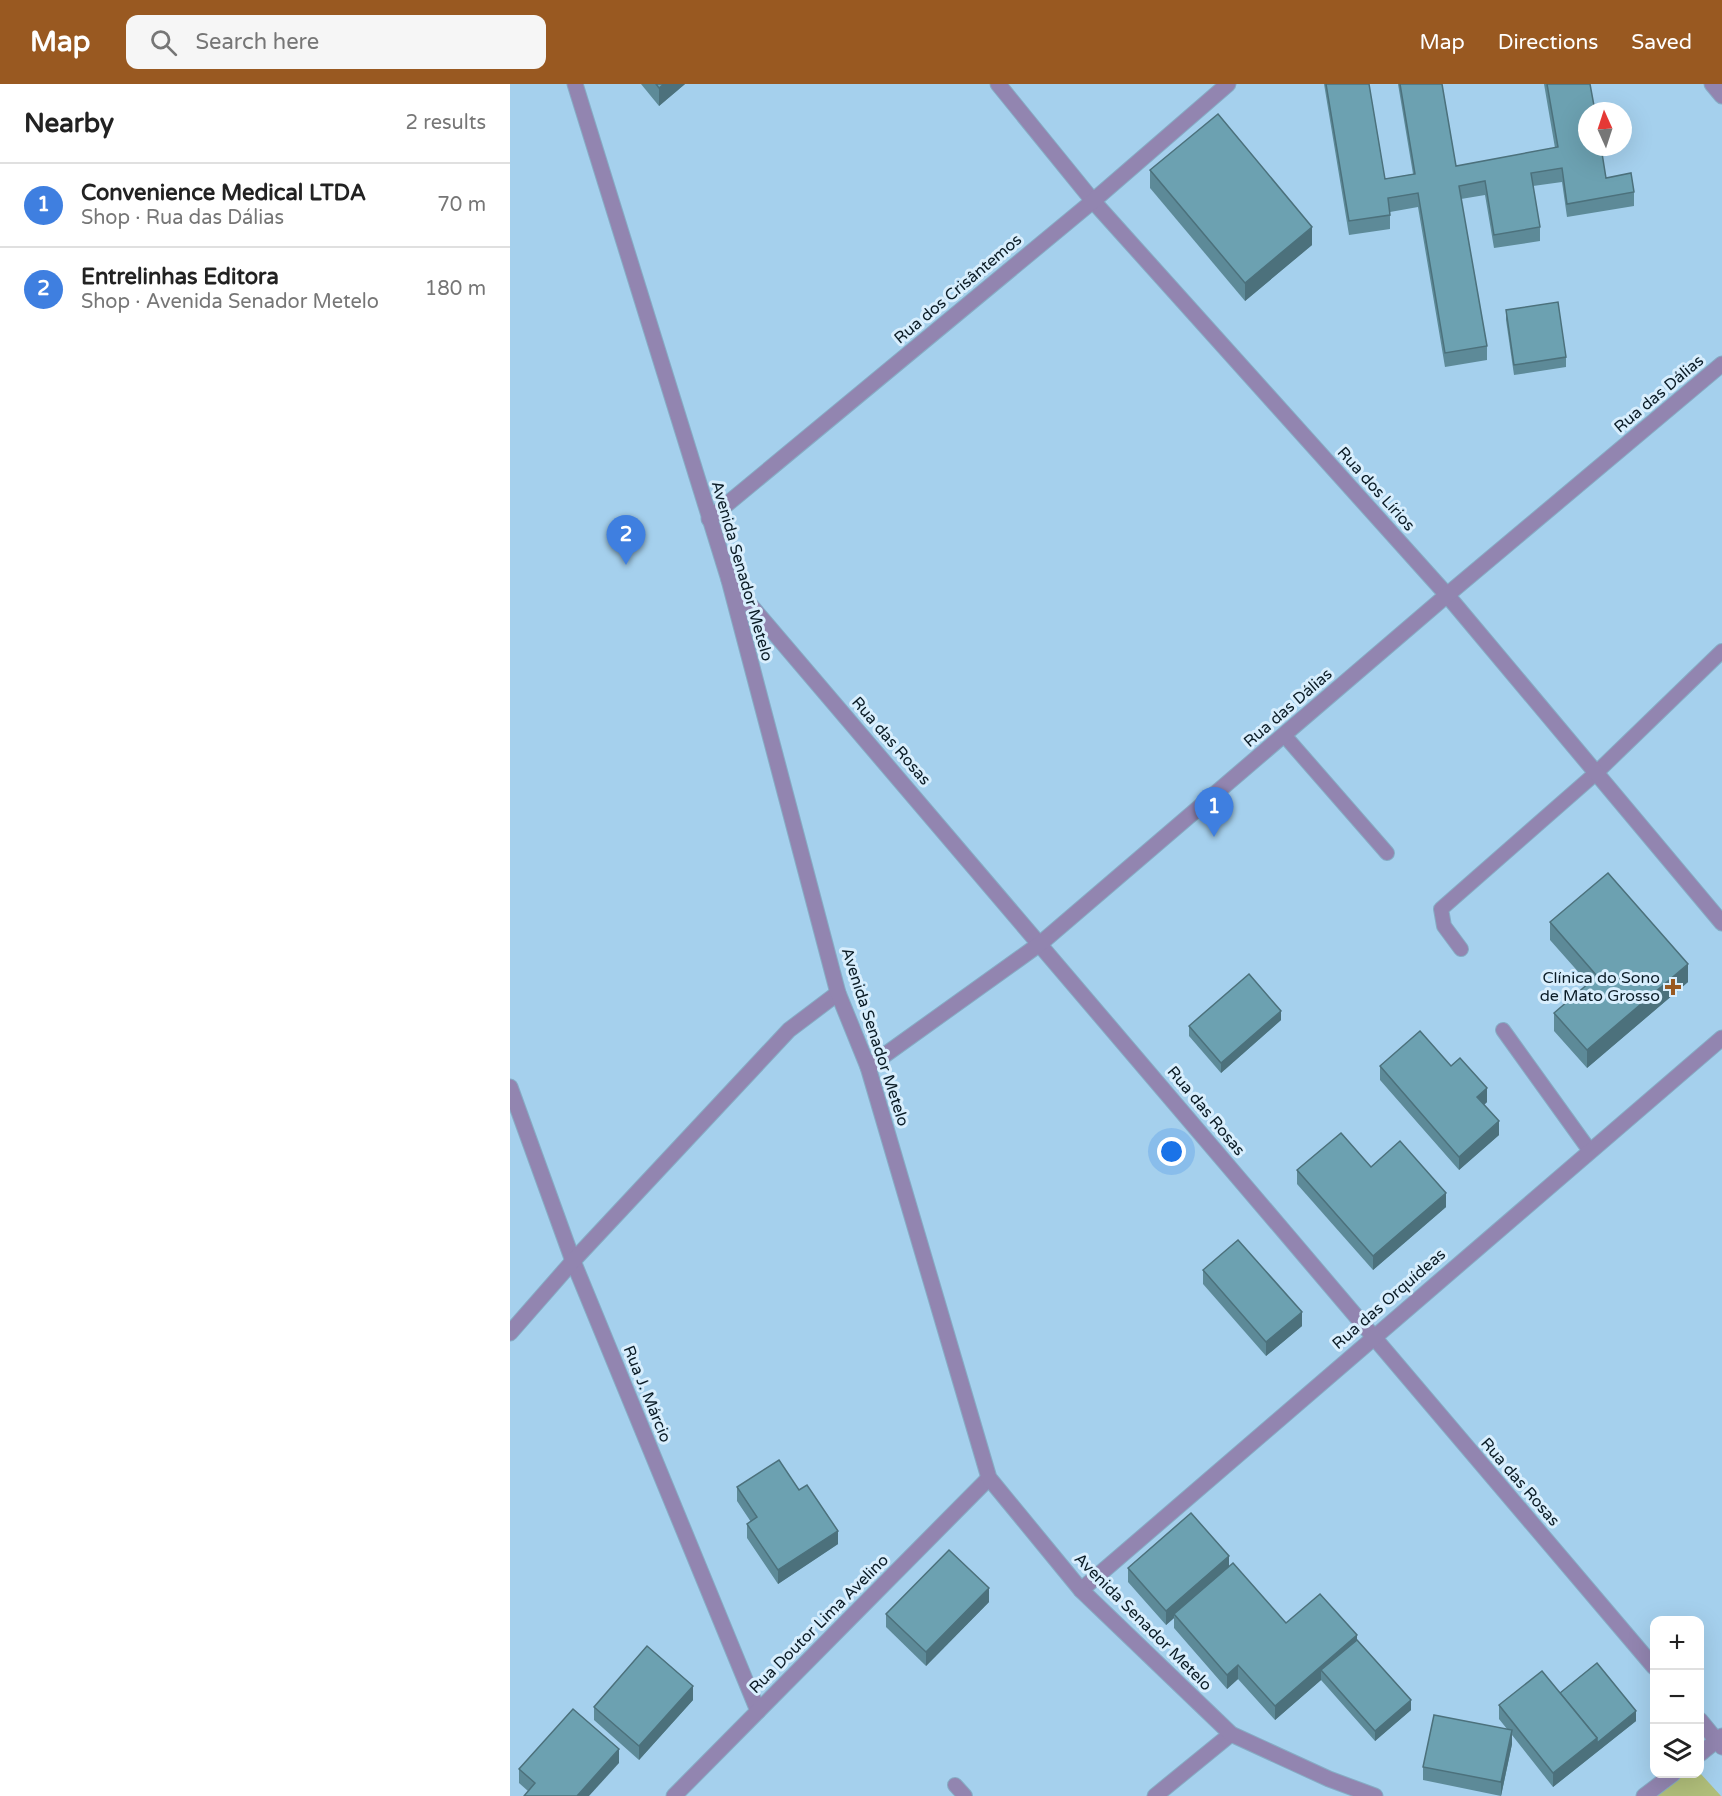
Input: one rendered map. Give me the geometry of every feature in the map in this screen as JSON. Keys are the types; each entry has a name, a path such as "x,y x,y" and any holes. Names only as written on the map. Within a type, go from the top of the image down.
{"street":[{"name":"Avenida Senador Metelo","path":"575,84 729,580 838,993 868,1067 989,1478 1081,1590 1230,1734 1329,1779 1375,1796"},
{"name":"Rua dos Lírios","path":"998,84 1093,201 1447,595 1722,922"},
{"name":"Rua dos Crisântemos","path":"709,519 1093,201 1228,84"},
{"path":"1712,84 1722,96"},
{"name":"Rua das Dálias","path":"868,1067 1041,943 1447,595 1722,364"},
{"name":"Rua das Rosas","path":"729,580 1041,943 1372,1337 1650,1662"},
{"path":"510,1333 573,1261 789,1030 838,993"},
{"name":"Rua das Orquídeas","path":"1081,1590 1372,1337 1722,1038"},
{"name":"Rua J. Márcio","path":"510,1087 573,1261 758,1711"},
{"name":"Rua Doutor Lima Avelino","path":"674,1796 989,1478"},
{"path":"1704,1724 1720,1741 1704,1751"},
{"path":"1155,1796 1230,1734"},
{"path":"1644,1796 1667,1778"}],"lane":[{"path":"1461,949 1444,926 1441,909 1596,773 1722,651"},
{"path":"1284,735 1387,853"},
{"path":"1503,1030 1590,1151"},
{"path":"955,1785 965,1796"}],"green space":[{"path":"1704,1777 1721,1796 1649,1796 1673,1778"}],"building":[{"path":"1326,84 1369,84 1385,179 1415,174 1400,84 1442,84 1456,166 1558,147 1547,84 1590,84 1593,102 1578,102 1578,156 1602,156 1606,178 1631,173 1634,192 1567,204 1562,168 1531,173 1540,227 1494,235 1485,181 1459,186 1487,346 1445,353 1418,193 1388,198 1390,215 1349,221"},
{"path":"1218,114 1312,227 1245,283 1150,170"},
{"path":"1558,302 1566,357 1514,365 1506,310"},
{"path":"1608,873 1688,964 1587,1050 1554,1013 1597,976 1550,922"},
{"path":"1249,974 1281,1011 1221,1063 1189,1026"},
{"path":"1420,1031 1451,1066 1460,1058 1487,1088 1477,1097 1499,1121 1459,1157 1380,1066"},
{"path":"1341,1133 1371,1167 1400,1141 1446,1193 1373,1256 1297,1170"},
{"path":"1238,1240 1302,1312 1266,1342 1203,1270"},
{"path":"779,1460 799,1490 807,1485 838,1531 778,1570 747,1524 757,1517 737,1487"},
{"path":"1191,1513 1229,1556 1166,1611 1128,1568"},
{"path":"949,1550 989,1588 926,1652 886,1614"},
{"path":"1233,1563 1286,1623 1320,1594 1357,1635 1275,1706 1238,1665 1227,1675 1174,1614"},
{"path":"1357,1640 1411,1700 1375,1731 1321,1670"},
{"path":"647,1646 693,1686 639,1746 594,1707"},
{"path":"1597,1663 1636,1711 1597,1743 1597,1738 1560,1693"},
{"path":"1542,1671 1597,1738 1553,1773 1499,1705"},
{"path":"573,1709 619,1749 577,1796 524,1796 535,1783 519,1769"},
{"path":"1434,1715 1512,1730 1501,1782 1423,1767"}],"place":[{"name":"Entrelinhas Editora","path":"626,565"},
{"name":"Convenience Medical LTDA","path":"1214,837"},
{"name":"Clínica do Sono de Mato Grosso","path":"1673,987"}]}
